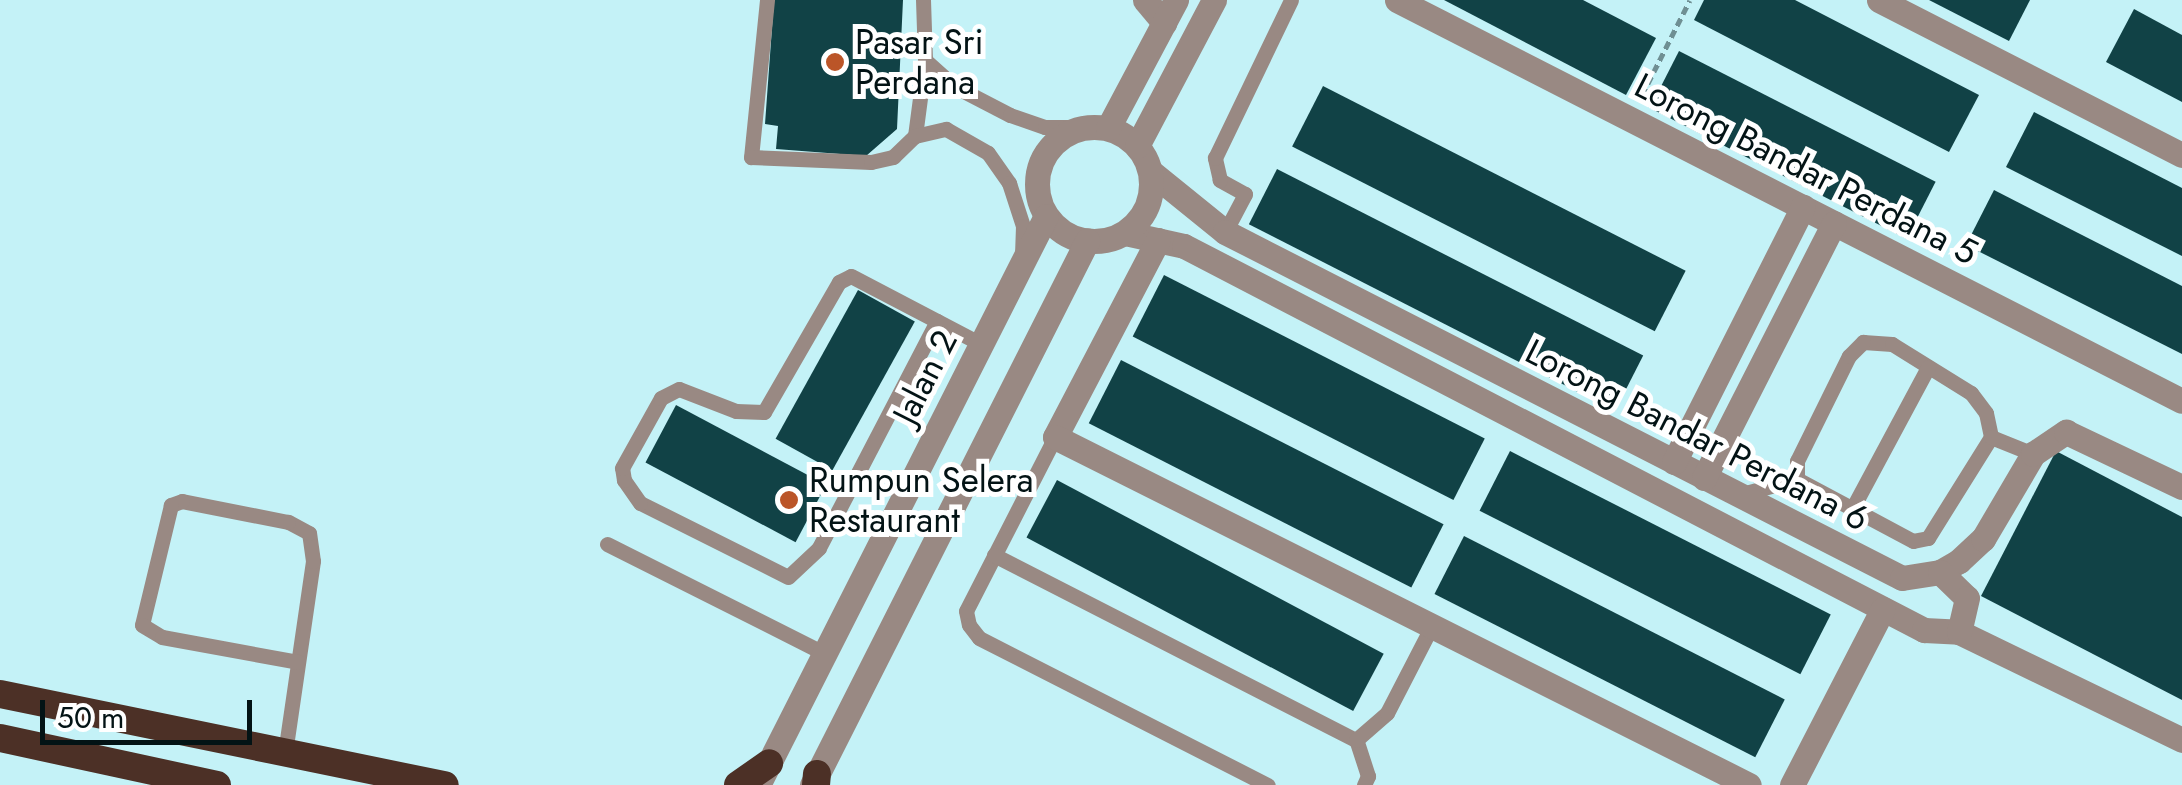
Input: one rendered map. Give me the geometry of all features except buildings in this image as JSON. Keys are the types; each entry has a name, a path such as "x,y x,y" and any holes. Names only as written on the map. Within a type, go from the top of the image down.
{"highway":[{"path":"0,694 445,785"},
{"path":"0,738 173,780 217,785"},
{"path":"738,785 763,774"}],"street":[{"path":"1145,0 1170,11 1096,128 1051,146 1041,162 1039,198 1046,216 1087,241 1125,233 1184,246 1924,630 1959,632 2182,740"},
{"path":"1138,146 1214,0"},
{"name":"Lorong Bandar Perdana 5","path":"1398,0 2182,400"},
{"path":"1879,0 2182,155"},
{"path":"1096,128 1138,146 1151,172 1148,207 1125,233"},
{"name":"Lorong Bandar Perdana 6","path":"1151,172 1225,232 1704,478 1902,578 1940,572"},
{"path":"1674,462 1804,207"},
{"name":"Jalan 2","path":"763,774 1046,216"},
{"path":"1704,478 1834,223"},
{"path":"1158,240 1055,437 1749,785"},
{"path":"815,781 1087,241"},
{"path":"1959,632 1967,598 1940,572 1984,540 2033,454 2049,438 2079,433 2182,487"},
{"path":"1792,785 1882,609"}],"lane":[{"path":"766,0 750,158 871,162 892,157 914,136 946,129 988,153 1009,184 1023,226 1022,264"},
{"path":"914,136 925,60 922,0"},
{"path":"1225,232 1246,194 1220,180 1215,158 1292,0"},
{"path":"925,60 954,86 1010,115 1045,127 1096,128"},
{"path":"937,322 820,548 788,577 640,503 624,480 622,468 661,398 679,388 736,411 764,412 838,282 850,276 981,344"},
{"path":"1738,495 1797,479 1914,541 1928,538 1991,437 1986,414 1971,393 1892,344 1863,342 1849,356 1796,461 1797,479"},
{"path":"1852,509 1928,366"},
{"path":"1055,437 966,611 979,638 1268,785"},
{"path":"1991,437 2033,454"},
{"path":"285,753 313,561 310,534 288,522 200,504 171,505 142,625 162,637 298,662"},
{"path":"606,544 824,653"},
{"path":"994,555 1356,740 1368,776 1364,785"},
{"path":"1356,740 1387,714 1432,626"}],"path":[{"path":"1638,102 1690,0"}],"place":[{"name":"Pasar Sri Perdana","path":"835,62"},
{"name":"Rumpun Selera Restaurant","path":"789,500"}]}
